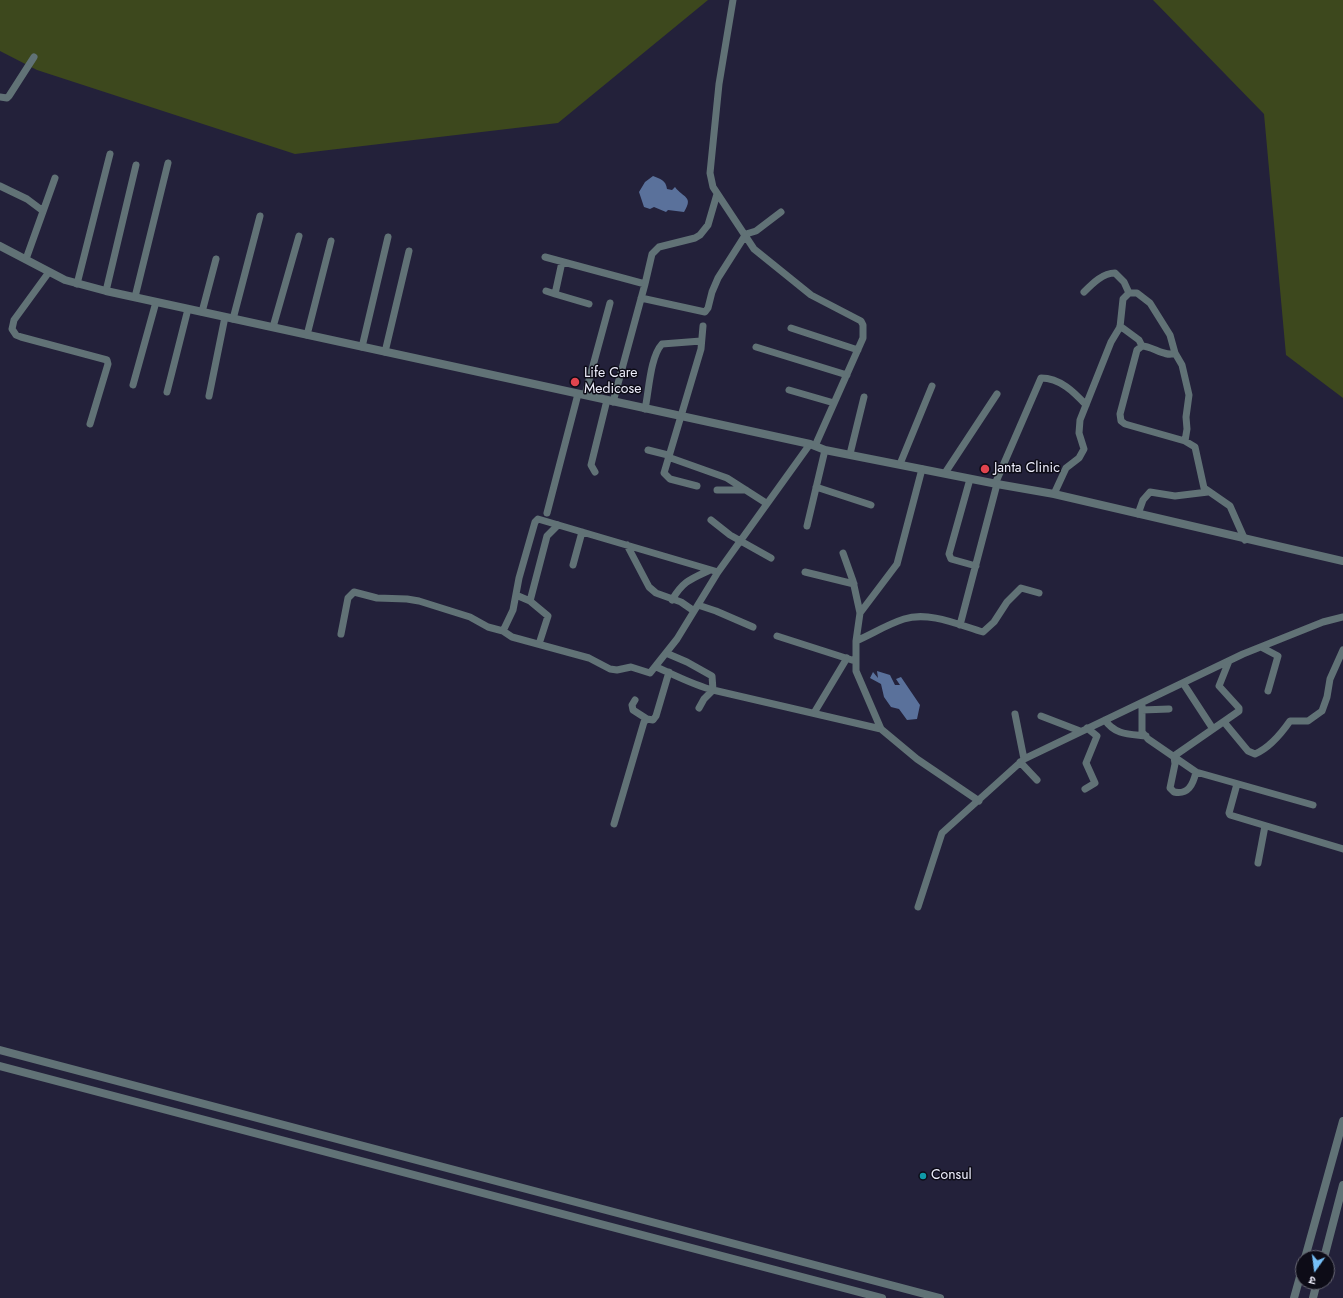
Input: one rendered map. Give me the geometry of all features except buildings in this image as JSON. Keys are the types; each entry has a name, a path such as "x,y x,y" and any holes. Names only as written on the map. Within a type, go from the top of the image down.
{"street":[{"path":"341,634 348,598 354,592 377,598 419,601 470,617 488,627 503,631 512,637 589,658 610,669 617,670 631,667 647,674 652,672 666,654 739,541 812,445 834,403 858,350 863,338 864,325 861,321 811,295 754,249 746,234 717,194 711,181 719,84 733,0"},
{"path":"0,97 6,98 10,96 34,57"},
{"path":"77,284 110,154"},
{"path":"134,298 168,163"},
{"path":"106,291 136,165"},
{"path":"26,259 55,178"},
{"path":"0,186 27,199 43,210"},
{"path":"595,472 590,465 641,298 652,254 654,250 659,247 695,238 700,235 708,224 717,194"},
{"path":"641,298 705,312 708,308 712,292 718,278 746,234 756,231 781,212"},
{"path":"233,319 260,216"},
{"path":"273,328 299,236"},
{"path":"362,347 388,237"},
{"path":"307,335 331,240"},
{"path":"0,246 49,272 77,284 134,298 812,445 825,450 1054,494 1245,540 1343,561"},
{"path":"385,352 409,251"},
{"path":"544,257 645,284"},
{"path":"202,312 216,259"},
{"path":"555,294 562,262"},
{"path":"49,272 14,320 12,329 21,338 107,360 108,364 90,424"},
{"path":"1084,292 1097,280 1107,275 1116,273 1124,282 1129,293"},
{"path":"546,291 589,304"},
{"path":"1054,494 1066,468 1079,458 1084,449 1079,427 1086,405 1120,326 1123,299 1129,293 1137,293 1150,303 1170,335 1175,353 1182,365 1188,395 1185,441"},
{"path":"133,385 156,302"},
{"path":"547,513 610,303"},
{"path":"167,392 188,309"},
{"path":"209,396 225,317"},
{"path":"697,486 666,477 664,472 698,360 703,326"},
{"path":"1120,326 1139,340 1142,346"},
{"path":"791,328 858,350"},
{"path":"645,409 655,356 662,344 701,341"},
{"path":"1175,353 1168,354 1148,346 1142,346 1137,350 1120,414 1121,420 1125,424 1185,441 1195,447 1202,483 1208,492 1230,506 1245,540"},
{"path":"756,347 847,375"},
{"path":"960,625 996,484 1041,378 1049,378 1066,387 1086,405"},
{"path":"900,464 932,386"},
{"path":"789,390 834,403"},
{"path":"945,473 997,394"},
{"path":"850,454 864,397"},
{"path":"648,450 727,478 766,504"},
{"path":"807,526 825,450"},
{"path":"860,613 897,564 922,468"},
{"path":"970,478 949,554 951,559 954,561 976,566"},
{"path":"816,487 871,505"},
{"path":"717,490 746,490"},
{"path":"1138,514 1143,500 1150,492 1175,496 1208,492"},
{"path":"503,631 512,615 519,578 535,522 538,519 718,572"},
{"path":"711,520 739,541 770,558"},
{"path":"530,601 547,536 558,525"},
{"path":"573,565 582,532"},
{"path":"627,545 650,587 656,593 685,605 716,611 753,627"},
{"path":"844,553 854,584 860,613 856,641 856,671 881,729 917,759 979,801"},
{"path":"672,600 681,585 688,579 710,570"},
{"path":"805,572 854,584"},
{"path":"856,641 904,619 913,618 943,620 983,632 994,622 1007,602 1021,588 1039,593"},
{"path":"516,595 530,601 548,616 539,644"},
{"path":"918,907 942,832 979,801 1022,761 1105,720 1142,707 1183,683 1261,647 1323,622 1343,617"},
{"path":"776,636 855,661"},
{"path":"1261,647 1278,656 1268,691"},
{"path":"1224,722 1248,751 1255,754 1260,752 1282,733 1290,721 1308,721 1322,711 1327,697 1330,679 1343,650"},
{"path":"666,654 687,662 712,676 713,690 704,699 699,708"},
{"path":"814,713 847,658"},
{"path":"1174,756 1239,711 1239,708 1219,686 1230,661"},
{"path":"656,667 690,680 696,685 713,690 881,729"},
{"path":"635,700 632,705 633,710 647,719 653,720 656,716 669,672"},
{"path":"1183,683 1213,729"},
{"path":"1142,707 1169,709"},
{"path":"1142,707 1142,732 1196,772 1313,804"},
{"path":"1015,714 1022,761 1037,780"},
{"path":"1041,716 1084,730 1097,736 1086,763 1095,783 1085,789"},
{"path":"614,824 643,726 647,719"},
{"path":"1105,720 1111,729 1124,734 1146,736"},
{"path":"1174,756 1175,764 1170,788 1174,792 1186,792 1191,787 1196,772"},
{"path":"1237,784 1229,814 1343,849"},
{"path":"1258,863 1265,826"},
{"path":"0,1050 940,1298"},
{"path":"0,1066 882,1298"},
{"path":"130,1100 134,1085"},
{"path":"1307,1250 1343,1121"},
{"path":"1326,1250 1343,1185"}],"green space":[{"path":"0,0 708,0 558,123 295,154 37,70 0,51"},
{"path":"1153,0 1343,0 1343,398 1286,355 1264,114"}],"water":[{"path":"653,176 664,182 667,189 672,190 675,187 688,200 687,207 684,212 668,210 666,212 654,207 650,209 644,207 639,192 645,182"},
{"path":"877,671 890,675 895,685 900,685 896,679 901,677 920,705 917,719 907,720 899,709 891,707 884,697 881,684 870,678 873,672 878,678"}],"place":[{"name":"Life Care Medicose","path":"575,382"},
{"name":"Janta Clinic","path":"985,469"},
{"name":"Consul","path":"923,1176"}]}
